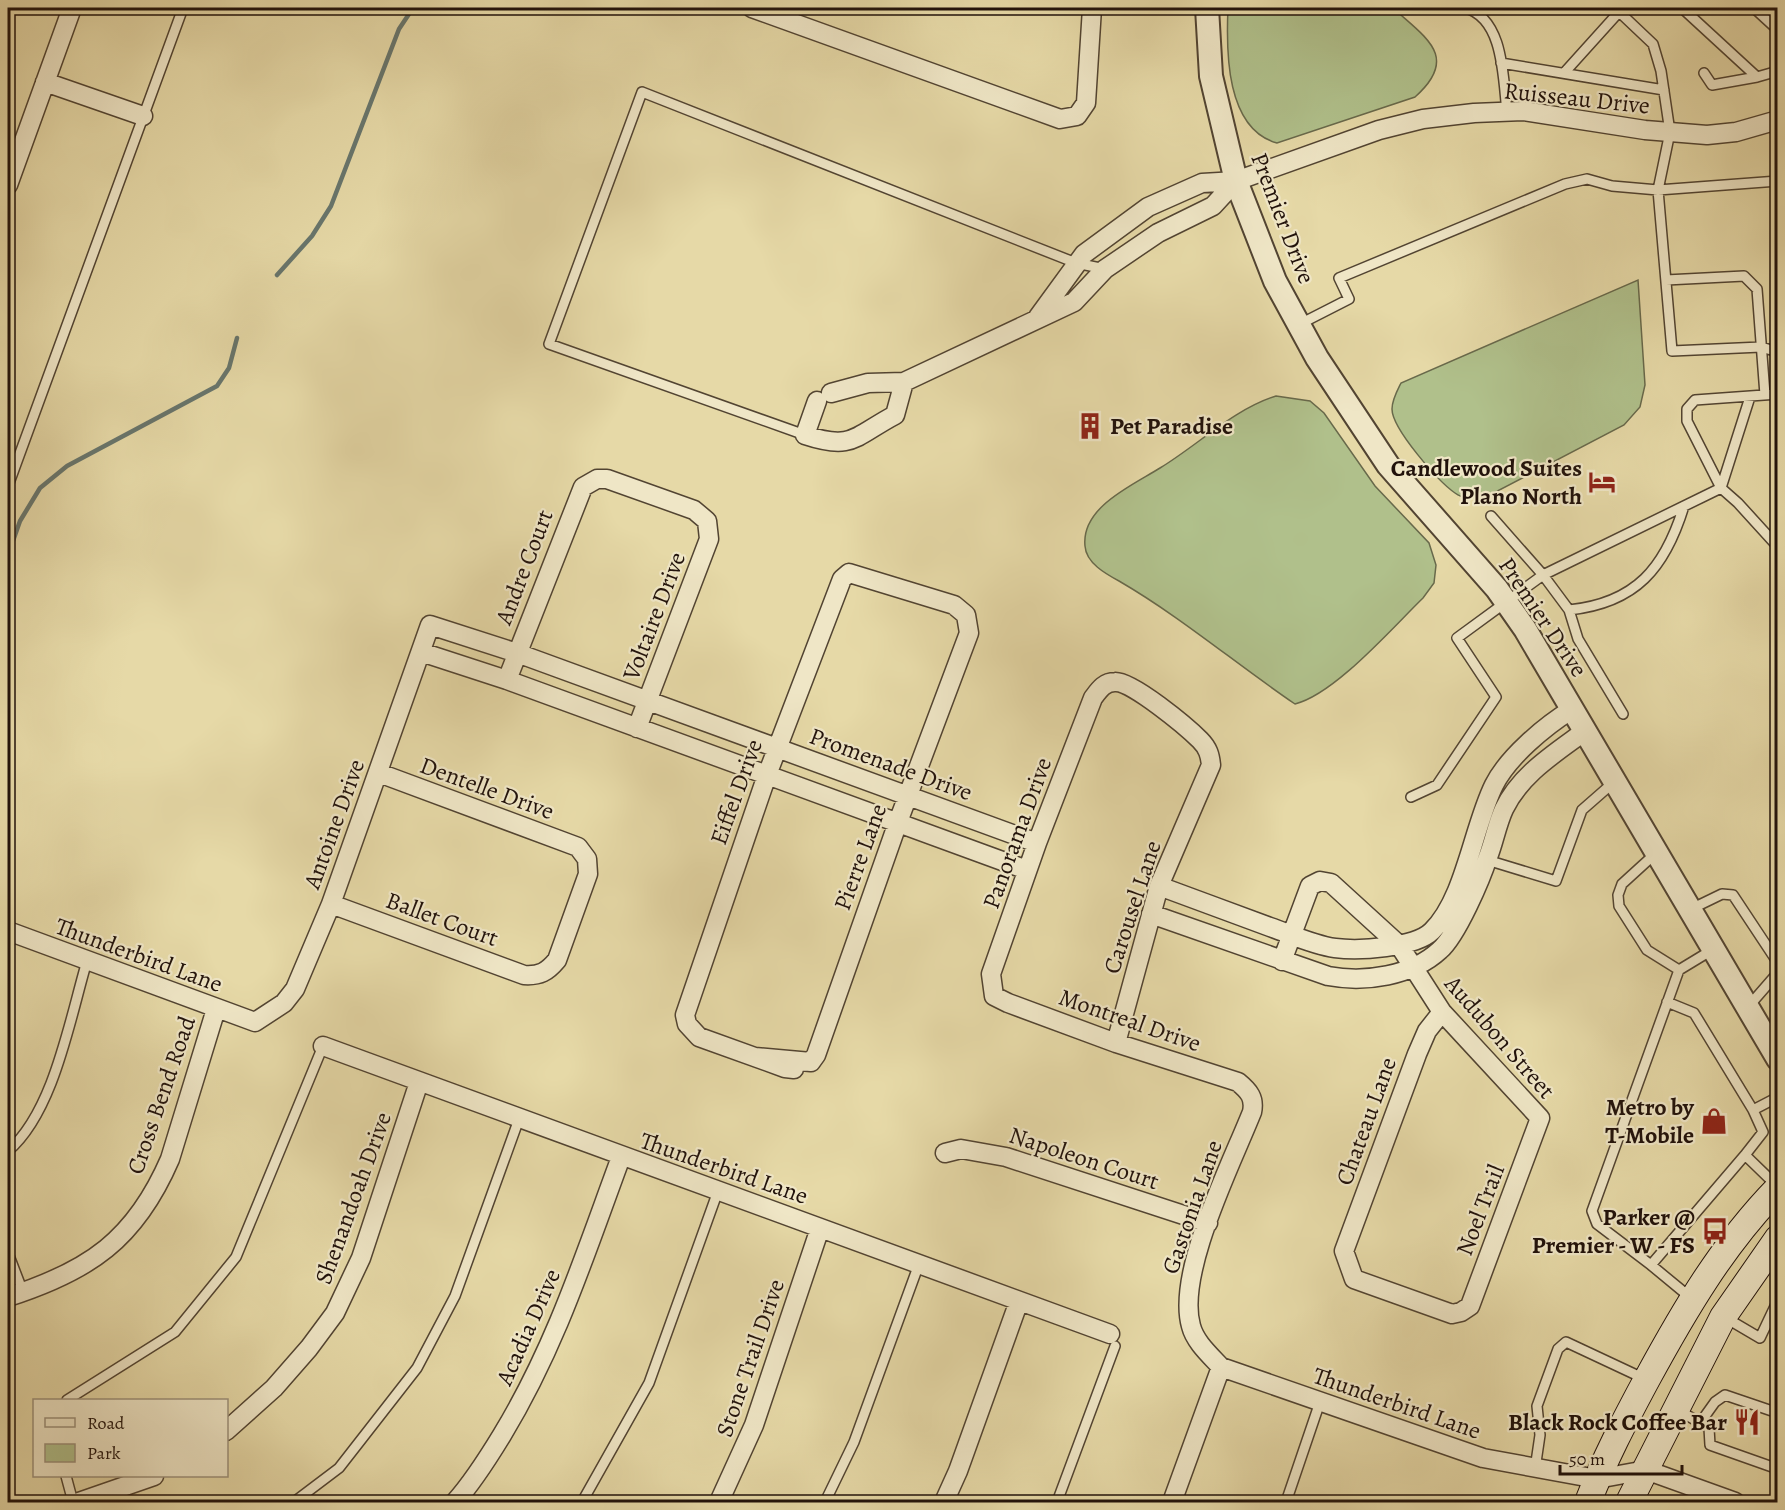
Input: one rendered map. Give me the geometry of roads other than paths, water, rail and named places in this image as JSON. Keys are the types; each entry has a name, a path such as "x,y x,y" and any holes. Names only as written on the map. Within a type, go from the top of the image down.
{"main road":[{"path":"1588,1503 1597,1479 1647,1380 1692,1299 1757,1209 1778,1187"},
{"path":"1629,1503 1723,1317 1778,1238"},
{"path":"1692,1299 1723,1317"}],"street":[{"path":"8,184 72,8"},
{"path":"752,8 1060,119 1077,116 1086,103 1092,8"},
{"name":"Premier Drive","path":"1207,8 1211,76 1236,181 1275,281 1299,325 1388,465 1507,604 1615,781 1778,1059"},
{"path":"45,82 143,116"},
{"name":"Ruisseau Drive","path":"1038,317 1076,263 1148,207 1202,183 1236,181 1378,130 1423,119 1523,111 1707,135 1726,133 1778,120"},
{"name":"Ruisseau Drive","path":"805,435 824,397 868,383 904,382 1074,302 1105,269 1152,237 1213,206 1236,181"},
{"path":"1137,215 1152,237"},
{"path":"805,435 829,443 859,439 895,415 904,382"},
{"name":"Voltaire Drive","path":"597,479 607,479 694,510 707,521 709,539 637,728"},
{"name":"Andre Court","path":"507,680 578,494 583,487 597,479"},
{"name":"Eiffel Drive","path":"755,1057 699,1037 687,1024 687,1006 767,775 842,579 849,573 954,605 966,615"},
{"name":"Pierre Lane","path":"755,1057 811,1062 816,1055 898,822 969,633 966,615"},
{"name":"Promenade Drive","path":"430,625 517,653 1037,843"},
{"name":"Antoine Drive","path":"255,1022 284,1003 295,988 331,904 430,625"},
{"path":"465,666 475,639"},
{"path":"421,652 507,680 1027,870"},
{"path":"579,706 589,679"},
{"name":"Carousel Lane","path":"1098,690 1113,682 1131,686 1201,741 1210,754 1211,765 1159,886 1116,1042"},
{"name":"Panorama Drive","path":"994,996 991,974 1037,843 1098,690"},
{"path":"1159,886 1334,948 1371,950 1399,945 1431,933 1444,914 1495,783 1535,735 1571,710"},
{"path":"718,757 728,730"},
{"path":"1151,914 1208,932 1282,961 1349,980 1374,978 1413,967 1441,950 1473,896 1504,809 1530,772 1585,731"},
{"name":"Dentelle Drive","path":"379,773 578,847 587,859 588,874 557,960 547,971 536,976"},
{"path":"1471,849 1488,858"},
{"name":"Audubon Street","path":"1282,961 1290,934 1310,886 1320,881 1331,884 1399,945 1442,1012 1540,1118 1536,1131"},
{"name":"Ballet Court","path":"331,904 524,975 536,976"},
{"path":"1208,932 1216,907"},
{"name":"Thunderbird Lane","path":"8,931 255,1022"},
{"path":"1349,980 1352,948"},
{"name":"Montreal Drive","path":"994,996 1116,1042 1238,1082 1249,1092"},
{"name":"Cross Bend Road","path":"15,1295 52,1283 85,1266 138,1217 160,1182 170,1159 216,1009"},
{"name":"Chateau Lane","path":"1442,1012 1427,1031 1417,1054 1344,1251 1354,1279 1443,1313 1461,1312 1470,1306"},
{"name":"Thunderbird Lane","path":"323,1046 621,1157 919,1264 1112,1340"},
{"name":"Shenandoah Drive","path":"228,1429 274,1388 309,1348 334,1313 361,1258 419,1082"},
{"name":"Gastonia Lane","path":"1221,1366 1201,1346 1191,1330 1188,1310 1190,1278 1208,1223 1252,1112 1254,1103 1249,1092"},
{"name":"Noel Trail","path":"1470,1306 1536,1131"},
{"name":"Napoleon Court","path":"945,1153 961,1149 1006,1157 1208,1223"},
{"name":"Acadia Drive","path":"455,1503 472,1482 531,1387 559,1327 621,1157"},
{"name":"Stone Trail Drive","path":"719,1503 754,1425 820,1228"},
{"path":"944,1503 958,1471 1019,1302"},
{"path":"1172,1503 1221,1366"},
{"name":"Thunderbird Lane","path":"1221,1366 1483,1458 1597,1479 1646,1470"},
{"path":"1646,1470 1735,1503"},
{"path":"79,1503 151,1477"}],"lane":[{"path":"8,486 183,8"},
{"path":"1465,8 1477,11 1491,29 1501,63 1507,112"},
{"path":"1682,8 1756,77"},
{"path":"1754,8 1778,30"},
{"path":"1564,73 1617,10 1653,44 1671,132 1658,190 1672,351 1761,347 1778,352"},
{"path":"1501,63 1664,90"},
{"path":"1704,73 1712,85 1778,71"},
{"path":"805,435 549,344 642,92 1076,263 1105,269"},
{"path":"1299,325 1349,299 1339,278 1565,184 1587,179 1612,186 1658,190 1778,181"},
{"path":"1666,280 1744,276 1757,289 1765,395"},
{"path":"1778,394 1695,400 1687,409 1687,422 1721,488 1738,503 1778,547"},
{"path":"1411,797 1437,785 1496,697 1457,638 1507,604 1543,575 1721,488 1750,396"},
{"path":"1569,610 1595,608 1614,601 1647,577 1661,561 1675,535 1684,506"},
{"path":"1491,516 1543,575 1569,610 1578,639 1623,714"},
{"path":"1488,858 1556,880 1582,810 1615,781"},
{"path":"1656,853 1622,884 1618,895 1619,906 1647,950 1679,970"},
{"path":"1689,910 1722,894 1732,895 1778,963"},
{"path":"1692,1299 1597,1224 1592,1211 1679,970 1714,949"},
{"path":"8,1151 16,1144 45,1101 87,961"},
{"path":"1748,1007 1775,976 1778,968"},
{"path":"1651,1265 1763,1132 1753,1110 1694,1013 1667,1002"},
{"path":"70,1399 175,1332 236,1257 323,1046"},
{"path":"1753,1110 1778,1097"},
{"path":"294,1503 339,1468 417,1368 455,1296 519,1119"},
{"path":"1745,1155 1778,1187"},
{"path":"582,1503 649,1383 718,1191"},
{"path":"8,1253 15,1295"},
{"path":"825,1503 854,1442 919,1264"},
{"path":"1723,1317 1760,1338 1778,1300"},
{"path":"1057,1503 1112,1340"},
{"path":"1535,1469 1540,1435 1537,1406 1558,1349 1566,1342 1647,1380"},
{"path":"1700,1423 1715,1402 1725,1395 1778,1413"},
{"path":"1286,1503 1320,1402"},
{"path":"1676,1409 1709,1428 1710,1444 1778,1469"},
{"path":"66,1477 73,1503"}],"waterway":[{"path":"277,275 312,236 331,206 399,29 413,8"},
{"path":"8,555 20,521 40,488 67,466 217,386 229,368 237,338"}],"place":[{"name":"Pet Paradise","path":"1090,426"},
{"name":"Candlewood Suites Plano North","path":"1602,482"},
{"name":"Metro by T-Mobile","path":"1714,1121"},
{"name":"Parker @ Premier - W - FS","path":"1715,1231"},
{"name":"Black Rock Coffee Bar","path":"1747,1422"}]}
